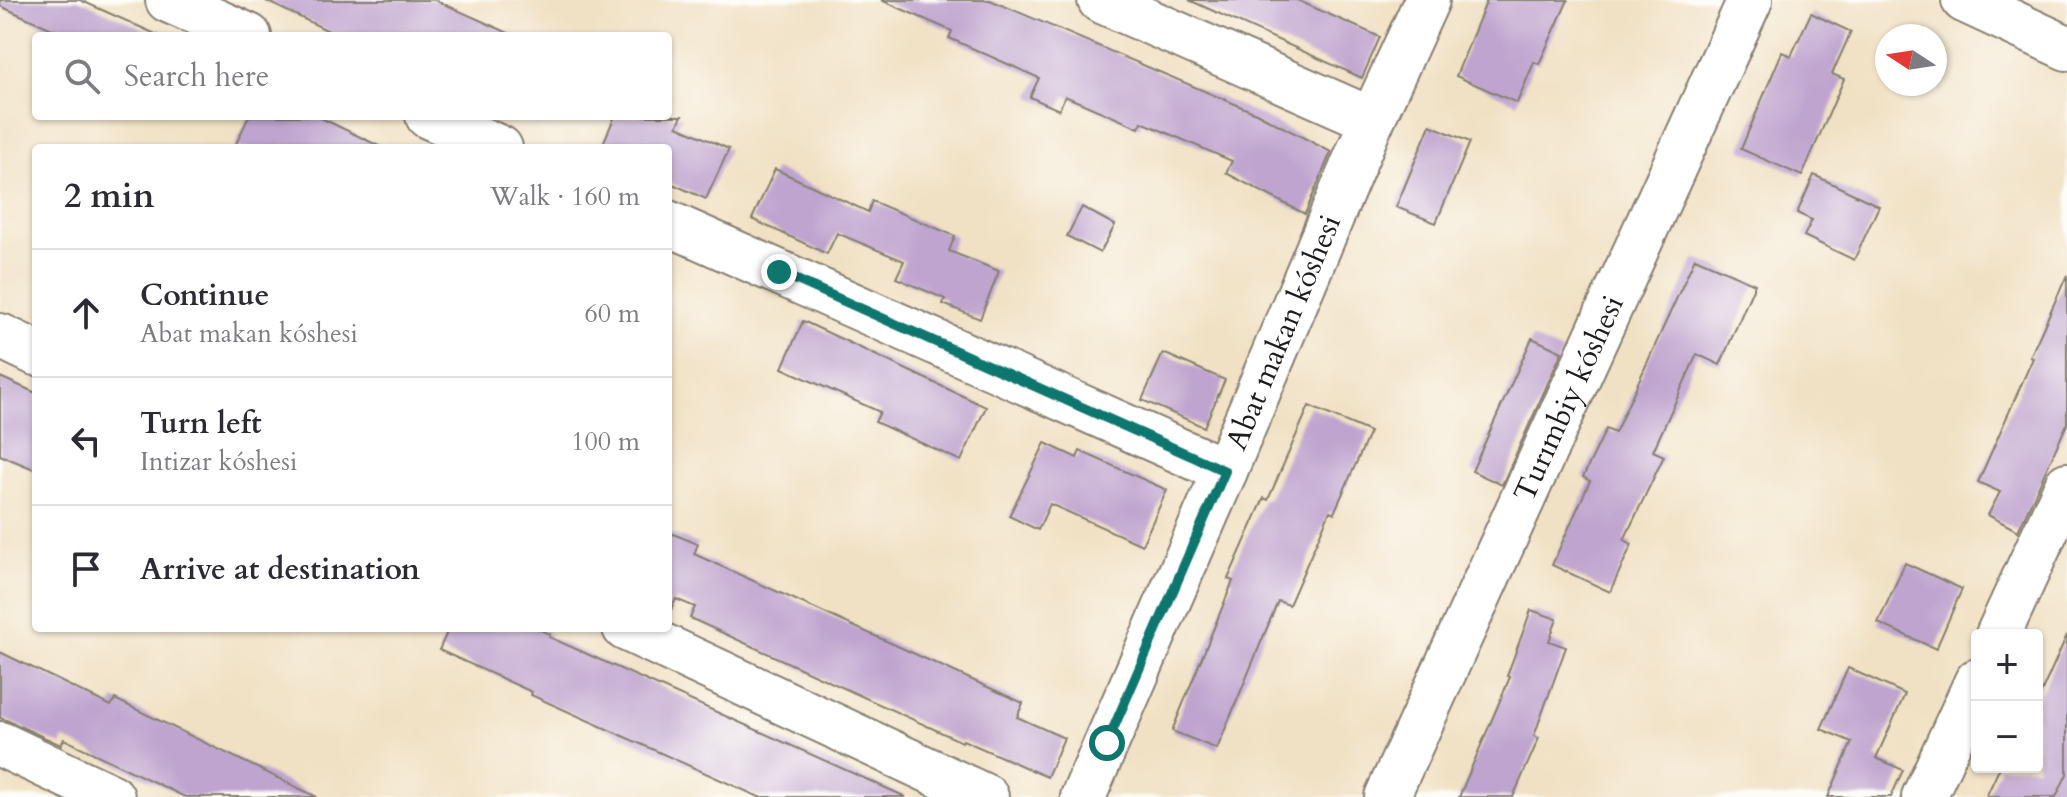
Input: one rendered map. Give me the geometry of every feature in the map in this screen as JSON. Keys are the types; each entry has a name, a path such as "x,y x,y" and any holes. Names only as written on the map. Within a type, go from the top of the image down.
{"street":[{"path":"168,0 240,32"},
{"path":"1100,0 1372,120"},
{"name":"Abat makan kóshesi","path":"1083,797 1225,471 1372,120 1427,0"},
{"name":"Turımbiy kóshesi","path":"1387,797 1750,0"},
{"path":"1964,0 2067,48"},
{"path":"437,120 491,144"},
{"path":"672,225 1225,471"},
{"path":"0,336 32,351"},
{"path":"2001,629 2067,485"},
{"path":"634,632 986,797"},
{"path":"1924,797 1971,694"},
{"path":"0,744 112,797"}],"building":[{"path":"0,0 80,0 151,32 59,32 0,6"},
{"path":"264,0 435,0 506,32 331,32"},
{"path":"881,0 990,0 1256,113 1331,152 1305,214 1226,173 1232,161 1142,122 1139,128 1065,96 1059,110 1030,97 1039,78 949,38 952,31"},
{"path":"1189,0 1297,0 1380,37 1362,78"},
{"path":"1487,0 1568,0 1539,64 1534,62 1517,103 1456,76"},
{"path":"1811,13 1851,32 1832,74 1844,79 1802,176 1741,149 1782,52 1791,56"},
{"path":"672,116 682,116 677,126 729,149 706,199 672,184 672,144 603,144 613,120 672,120"},
{"path":"247,120 325,120 375,144 236,144"},
{"path":"1430,125 1470,142 1436,223 1396,207"},
{"path":"775,169 868,212 872,201 955,236 949,251 999,271 980,319 943,304 945,299 896,278 904,261 837,233 827,254 752,219"},
{"path":"1814,175 1879,206 1854,260 1804,236 1812,220 1797,213"},
{"path":"1082,207 1115,225 1100,253 1067,236"},
{"path":"1695,258 1755,284 1720,365 1697,354 1653,451 1664,456 1624,540 1632,544 1610,592 1552,565 1590,481 1583,477 1606,429 1615,433"},
{"path":"2067,275 2067,424 2018,531 1988,515 2000,492 1978,482"},
{"path":"803,321 986,407 961,461 875,422 880,412 782,368"},
{"path":"1532,338 1562,352 1502,485 1472,471"},
{"path":"1163,353 1225,380 1204,427 1142,400"},
{"path":"0,377 32,391 32,468 0,455"},
{"path":"1309,406 1370,432 1334,513 1330,511 1289,605 1278,601 1217,749 1172,731 1233,581 1228,579 1264,498 1268,500"},
{"path":"1045,443 1077,458 1080,451 1167,490 1142,545 1050,504 1038,530 1009,516"},
{"path":"672,534 698,544 694,554 1023,703 1017,717 1064,738 1047,777 962,742 690,618 695,607 676,599 672,608"},
{"path":"1905,563 1962,589 1936,649 1878,623"},
{"path":"1531,610 1557,619 1549,641 1566,647 1534,736 1539,738 1513,797 1459,797 1510,677 1507,676"},
{"path":"447,632 545,632 550,634 549,637 906,797 759,797 531,695 532,692 439,650"},
{"path":"2067,635 2067,774 2056,797 1986,797 1997,773 2043,773 2043,689"},
{"path":"0,652 111,706 115,699 317,797 185,797 64,739 61,745 0,718"},
{"path":"1848,668 1905,694 1876,758 1903,770 1891,797 1828,797 1852,742 1821,729"}],"route":[{"path":"779,272 1225,471 1107,743"}]}
